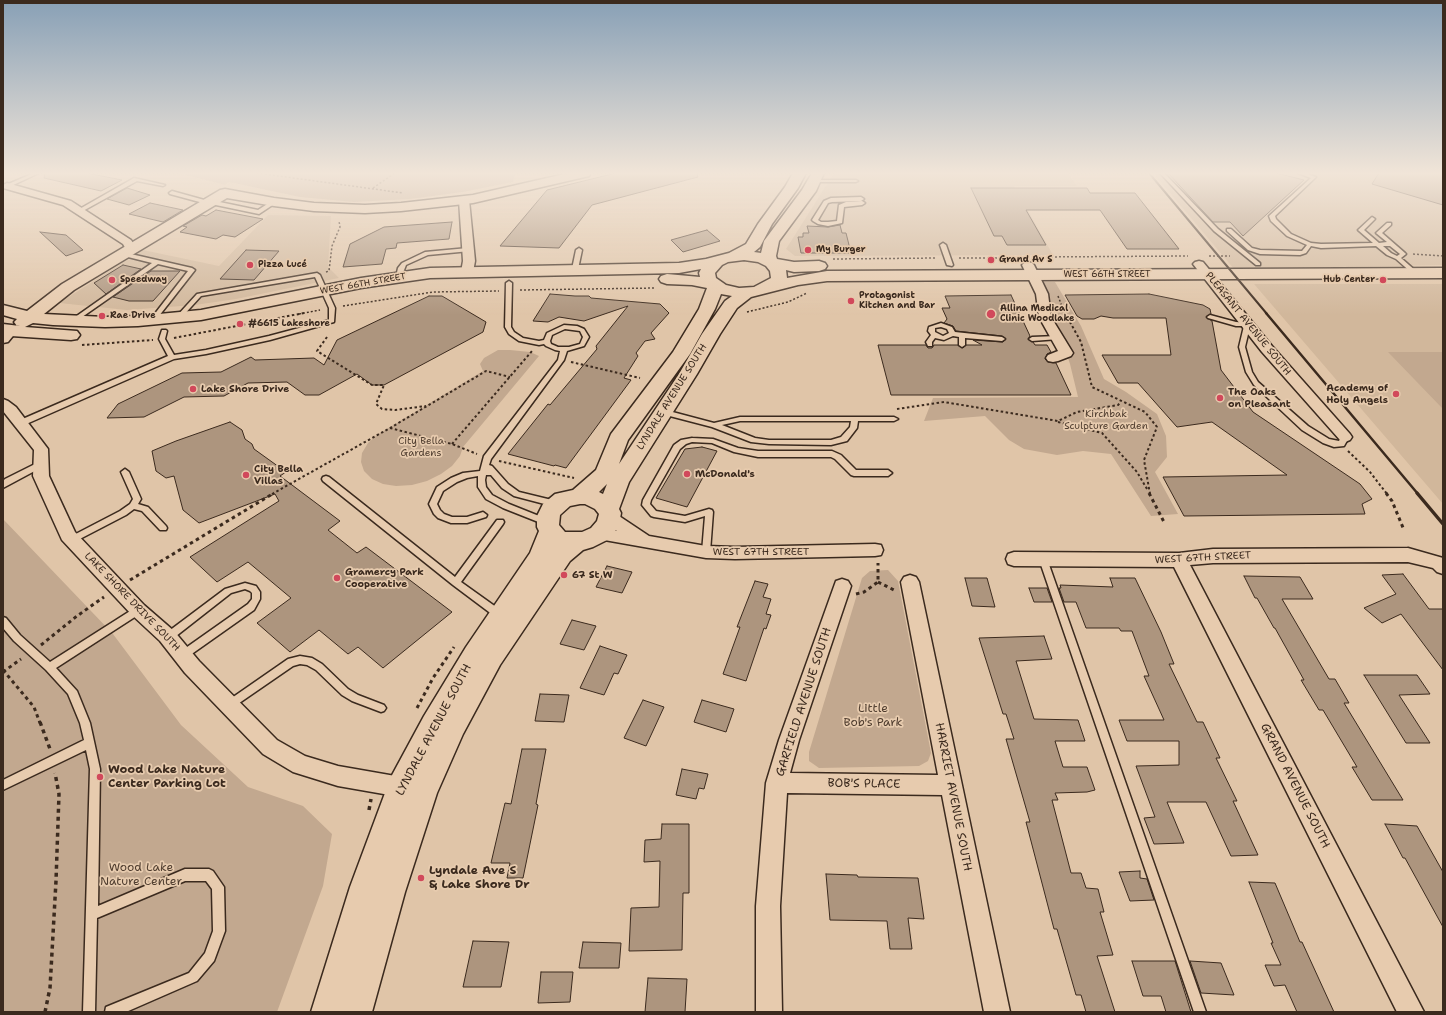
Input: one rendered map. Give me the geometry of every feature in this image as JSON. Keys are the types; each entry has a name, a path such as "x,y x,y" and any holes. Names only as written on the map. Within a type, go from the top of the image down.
{"main road":[{"path":"6,333 30,317 68,287 180,220"},
{"path":"714,286 708,279 707,273 710,267 716,262 752,247 768,220"},
{"path":"773,286 779,274 778,270 768,256 772,241 788,220"},
{"name":"WEST 66TH STREET","path":"6,333 101,335 160,330 254,318 328,300 399,276 430,273 679,268 708,263 729,257 753,256 771,262 794,266 948,262 1030,264 1407,262 1443,273"},
{"name":"WEST 66TH STREET","path":"1201,263 1253,260 1407,262 1443,264"},
{"name":"WEST 66TH STREET","path":"3,310 30,317 105,322 160,330 179,317 328,300 421,286 509,287 679,279 714,286 732,292 746,293 761,291 773,286 798,280 828,276 1030,264"},
{"name":"LYNDALE AVENUE SOUTH","path":"329,1012 366,887 401,787 434,725 475,655 540,556 551,519 563,500 580,496 605,474 618,439 681,354 708,309 714,286"},
{"name":"LYNDALE AVENUE SOUTH","path":"354,1012 389,892 422,792 450,733 491,657 562,555 598,526 619,481 665,412 725,312 746,293"},
{"path":"665,412 660,400 671,366"},
{"path":"551,519 556,538 566,541 598,526 596,499 580,496"}],"street":[{"path":"93,220 127,242 127,252"},
{"path":"466,220 469,261 467,272"},
{"name":"PLEASANT AVENUE SOUTH","path":"1201,263 1246,325 1343,440"},
{"path":"1030,264 1042,294 1045,317 1066,353 1053,358"},
{"name":"LAKE SHORE DRIVE SOUTH","path":"3,404 11,410 41,449 41,476 68,536 138,610 168,637 192,667 270,747 300,765 338,776 401,787"},
{"name":"WEST 67TH STREET","path":"598,526 648,543 706,552 735,553 876,550"},
{"name":"WEST 67TH STREET","path":"1014,559 1179,560 1213,556 1408,555 1441,565"},
{"name":"GRAND AVENUE SOUTH","path":"1179,560 1411,1012"},
{"name":"HARRIET AVENUE SOUTH","path":"910,582 997,1012"},
{"name":"GARFIELD AVENUE SOUTH","path":"769,1012 768,906 777,783 789,740 840,592"},
{"name":"BOB'S PLACE","path":"777,783 950,785"}],"lane":[{"path":"816,220 820,223 828,224 842,220"},
{"path":"1207,220 1216,230 1253,260"},
{"path":"1273,220 1290,235 1310,244 1321,246 1372,246 1378,244 1392,244"},
{"path":"1371,220 1361,230 1389,254 1407,262"},
{"path":"1390,224 1379,233 1403,254 1407,262"},
{"path":"1229,230 1250,249 1260,252 1300,253 1304,252 1310,244"},
{"path":"943,245 948,262"},
{"path":"399,276 401,268 404,264 420,256 468,250"},
{"path":"575,269 579,250"},
{"path":"127,252 157,262 192,270 160,330 172,357"},
{"path":"73,321 157,262"},
{"path":"21,423 172,357 206,352 270,338 332,321 328,300 317,275 199,295 179,317"},
{"path":"509,287 508,327 511,333 521,340 539,343 547,342"},
{"path":"1210,317 1246,325 1242,347 1249,372 1256,383 1305,428 1326,441 1334,444 1343,440"},
{"path":"952,334 950,328 938,325 931,329 934,335 944,338 952,334 1002,339"},
{"path":"564,327 577,328 585,333 586,337 582,345 564,350 552,348 547,342 549,334 564,327"},
{"path":"930,345 934,335"},
{"path":"962,336 962,345"},
{"path":"1032,338 1057,338"},
{"path":"551,519 506,506 489,497 482,487 482,474 487,458 561,360 564,350"},
{"path":"665,412 714,425 754,440 769,442 831,443 844,440 853,428 855,419"},
{"path":"714,425 740,419 894,420"},
{"path":"706,552 709,512 685,519 654,514 646,505 647,500 677,447 684,442 692,440 713,441 737,450 758,454 832,454 838,457 854,473 888,474"},
{"path":"487,458 490,468 505,486 551,519"},
{"path":"3,485 41,464"},
{"path":"72,540 123,513 133,506 137,498 125,472"},
{"path":"482,515 468,520 451,520 440,516 434,509 433,504 436,495 444,485 466,475 493,472"},
{"path":"326,478 456,583 500,615"},
{"path":"133,506 145,509 163,528"},
{"path":"456,583 500,522"},
{"path":"1043,559 1200,1012"},
{"path":"168,637 228,591 245,586 253,588 256,592 256,599 251,607 183,655"},
{"path":"49,667 138,610"},
{"path":"3,621 17,638 49,667 72,692 85,723 95,769 90,1012"},
{"path":"229,705 291,662 300,660 309,661 319,667 345,692 355,698 381,708"},
{"path":"3,785 89,742"},
{"path":"92,914 185,875 209,875 218,887 219,931 210,957 193,976 111,1012"}],"path":[{"path":"317,275 329,271 332,246 340,227 339,220"},
{"path":"1407,262 1443,256"},
{"path":"832,259 1030,264 1180,257 1201,263 1253,260"},
{"path":"75,345 160,330 196,335 328,300 383,299 433,292 509,287 656,288"},
{"path":"744,313 788,302 808,293 812,289"},
{"path":"1056,293 1066,317 1081,342 1092,387 1145,412 1157,427 1144,460 1148,491"},
{"path":"327,337 317,351 372,385 384,385 376,404 382,409 395,410 426,406"},
{"path":"452,444 539,343"},
{"path":"532,351 561,360 640,378"},
{"path":"51,637 77,616 117,588 254,504 486,371 510,377"},
{"path":"892,409 944,402 1058,422 1102,433 1137,472 1164,522"},
{"path":"1058,422 1077,412 1118,405 1121,402"},
{"path":"1343,440 1392,501 1404,530"},
{"path":"840,592 864,592 878,582 876,550"},
{"path":"3,670 34,707 53,760 59,794 50,988 45,1012"}],"shaded area":[{"path":"263,220 331,220 328,267 339,278 236,299 195,305 127,310 59,303 143,250 219,266"},
{"path":"804,220 1033,220 1053,255 795,256 786,249"},
{"path":"1193,220 1443,220 1443,265 1234,269"},
{"name":"Academy of Holy Angels","path":"1254,284 1443,284 1443,504"}],"green space":[{"name":"Kirchbak Sculpture Garden","path":"1043,282 1055,282 1081,326 1104,379 1126,392 1157,414 1166,436 1167,457 1155,472 1178,514 1151,516 1111,454 1083,451 1057,455 1024,449 1009,440 985,416 924,421 933,398 1078,397 1070,364"},
{"name":"City Bella Gardens","path":"498,350 530,352 539,356 463,447 460,456 452,466 441,474 427,481 412,485 396,486 383,484 372,479 364,471 361,462 362,453 368,443 377,435 483,371 480,364 484,358"},
{"path":"1388,352 1443,352 1443,409"},
{"name":"Wood Lake Nature Center","path":"3,519 113,634 181,725 248,787 303,806 332,834 323,886 277,1012 3,1012"},
{"name":"Little Bob's Park","path":"888,570 898,581 931,753 928,761 919,766 819,768 809,761 809,752 862,578 870,571"}],"building":[{"path":"193,220 261,220 235,237 223,235 216,239 180,232 187,227 183,226"},
{"path":"522,220 580,220 559,248 500,246"},
{"path":"987,220 1032,220 1046,245 1007,245 1002,236 994,236"},
{"path":"1107,220 1157,220 1179,249 1127,249"},
{"path":"1212,220 1260,220 1243,236 1230,222 1213,222"},
{"path":"452,222 449,239 397,243 396,248 386,249 382,264 343,267 350,244 384,227"},
{"path":"840,225 842,233 846,233 851,253 801,253 798,237 803,237 803,233 809,233 807,226 828,227"},
{"path":"707,230 720,241 683,252 671,240"},
{"path":"40,232 66,235 83,250 66,256"},
{"name":"Pizza Lucé","path":"246,250 279,251 254,280 220,279"},
{"name":"Speedway","path":"123,265 141,269 106,294 94,283"},
{"name":"Speedway","path":"151,271 180,271 153,301 129,301 113,297"},
{"path":"550,294 589,296 591,298 660,304 669,313 651,333 655,339 645,341 636,353 638,356 624,378 631,380 566,468 508,454 548,404 550,405 597,349 596,346 628,306 584,321 559,317 548,322 533,321"},
{"name":"The Oaks on Pleasant","path":"1149,294 1203,305 1210,309 1211,314 1206,317 1212,321 1221,370 1253,412 1360,484 1372,499 1362,504 1365,514 1184,516 1163,477 1287,475 1212,422 1177,427 1138,383 1118,383 1102,355 1171,355 1166,318 1113,318 1101,316 1094,319 1082,319 1077,316 1065,295"},
{"path":"1011,295 1030,336 1028,339 1035,345 1047,345 1051,352 1047,354 1045,359 1048,362 1056,363 1071,395 891,395 878,345 926,345 928,348 932,348 934,345 958,345 963,348 966,345 982,345 973,340 1003,342 1006,339 1002,336 956,331 953,326 944,323 947,319 942,308 950,308 945,296"},
{"path":"429,296 442,296 486,322 483,332 384,385 372,385 357,374 319,395 305,395 287,382 248,383 224,396 184,397 144,417 107,418 118,404 182,373 221,372 251,357 255,360 314,358 324,365 337,340"},
{"name":"Gramercy Park Cooperative","path":"230,422 242,430 245,439 252,444 254,449 286,472 280,476 340,521 328,530 357,553 366,547 452,612 383,668 358,647 348,654 319,630 290,652 257,623 291,598 248,562 217,582 190,557 279,501 275,494 199,523 183,510 174,476 166,478 156,471 152,451"},
{"name":"McDonald's","path":"702,447 717,451 687,507 656,498 685,449"},
{"path":"607,566 632,572 622,593 596,587"},
{"path":"1403,574 1429,609 1443,609 1443,670 1401,614 1382,623 1364,608 1396,594 1382,575"},
{"path":"1244,576 1300,577 1313,599 1282,599 1329,679 1335,679 1349,703 1344,703 1403,800 1372,800 1352,767 1357,767 1323,710 1319,710 1301,680 1304,680 1275,628 1257,598 1255,598"},
{"path":"965,578 987,578 995,607 972,606"},
{"path":"1110,578 1135,578 1161,632 1174,664 1169,664 1197,722 1203,722 1220,758 1216,758 1237,801 1233,801 1258,855 1231,856 1206,802 1167,802 1184,843 1154,844 1144,818 1155,817 1136,766 1179,765 1179,741 1127,741 1119,720 1164,720 1144,676 1149,676 1132,631 1121,631 1119,628 1086,628 1076,602 1064,602 1059,588 1061,588 1060,585 1113,587"},
{"path":"755,581 768,584 763,597 771,599 766,614 771,615 766,629 764,628 746,681 723,674 740,627 737,627"},
{"path":"1029,588 1047,588 1052,602 1034,602"},
{"path":"572,620 596,626 584,650 560,644"},
{"path":"1044,636 1052,659 1016,661 1034,719 1078,720 1085,741 1055,741 1063,767 1087,767 1095,790 1087,792 1055,793 1058,800 1052,800 1071,873 1081,873 1086,888 1098,889 1104,912 1100,912 1113,955 1097,956 1115,1012 1086,1012 1081,995 1076,995 1057,929 1054,929 1026,822 1030,822 1006,739 1014,739 1006,714 1003,714 979,638"},
{"path":"600,646 627,655 618,674 614,673 604,695 580,688"},
{"path":"1364,675 1417,675 1430,694 1399,695 1430,743 1406,743"},
{"path":"540,694 569,695 564,722 535,721"},
{"path":"643,700 664,707 646,746 624,738"},
{"path":"702,700 734,709 726,732 694,722"},
{"path":"522,749 546,749 536,804 538,805 523,878 507,878 510,863 491,863 505,803 511,804"},
{"path":"682,769 708,774 704,789 699,788 696,799 676,795"},
{"path":"662,824 689,824 689,893 683,893 682,950 629,951 631,908 659,907 660,861 644,862 645,840 661,839"},
{"path":"1385,824 1417,826 1443,872 1443,927 1405,858 1403,858"},
{"path":"1140,871 1140,878 1147,879 1154,900 1130,901 1119,872"},
{"path":"826,874 857,875 858,877 918,878 924,919 908,918 912,949 890,949 887,921 830,920"},
{"path":"1249,882 1275,883 1300,942 1302,942 1334,1012 1297,1012 1285,985 1274,986 1265,965 1281,965 1271,943 1273,943"},
{"path":"473,941 509,942 501,987 463,987"},
{"path":"583,942 621,943 619,968 579,968"},
{"path":"1132,961 1175,961 1191,1012 1166,1012 1161,996 1143,996"},
{"path":"1190,961 1221,963 1234,995 1201,993"},
{"path":"541,972 573,972 570,1002 538,1003"},
{"path":"648,978 687,979 685,1012 645,1012"}],"railway":[{"path":"1189,220 1267,314"},
{"path":"1266,313 1418,494"},
{"path":"1417,493 1443,524"}],"place":[{"name":"My Burger","path":"808,250"},
{"name":"Grand Av S","path":"991,260"},
{"name":"Pizza Lucé","path":"250,265"},
{"name":"Speedway","path":"112,280"},
{"name":"Hub Center","path":"1383,280"},
{"name":"Protagonist Kitchen and Bar","path":"851,301"},
{"name":"Allina Medical Clinic Woodlake","path":"991,314"},
{"name":"Rae Drive","path":"102,316"},
{"name":"#6615 Lakeshore","path":"240,324"},
{"name":"Lake Shore Drive","path":"193,389"},
{"name":"Academy of Holy Angels","path":"1396,394"},
{"name":"The Oaks on Pleasant","path":"1220,398"},
{"name":"McDonald's","path":"687,474"},
{"name":"City Bella Villas","path":"246,475"},
{"name":"67 St W","path":"564,575"},
{"name":"Gramercy Park Cooperative","path":"337,578"},
{"name":"Wood Lake Nature Center Parking Lot","path":"100,777"},
{"name":"Lyndale Ave S & Lake Shore Dr","path":"421,878"}]}
